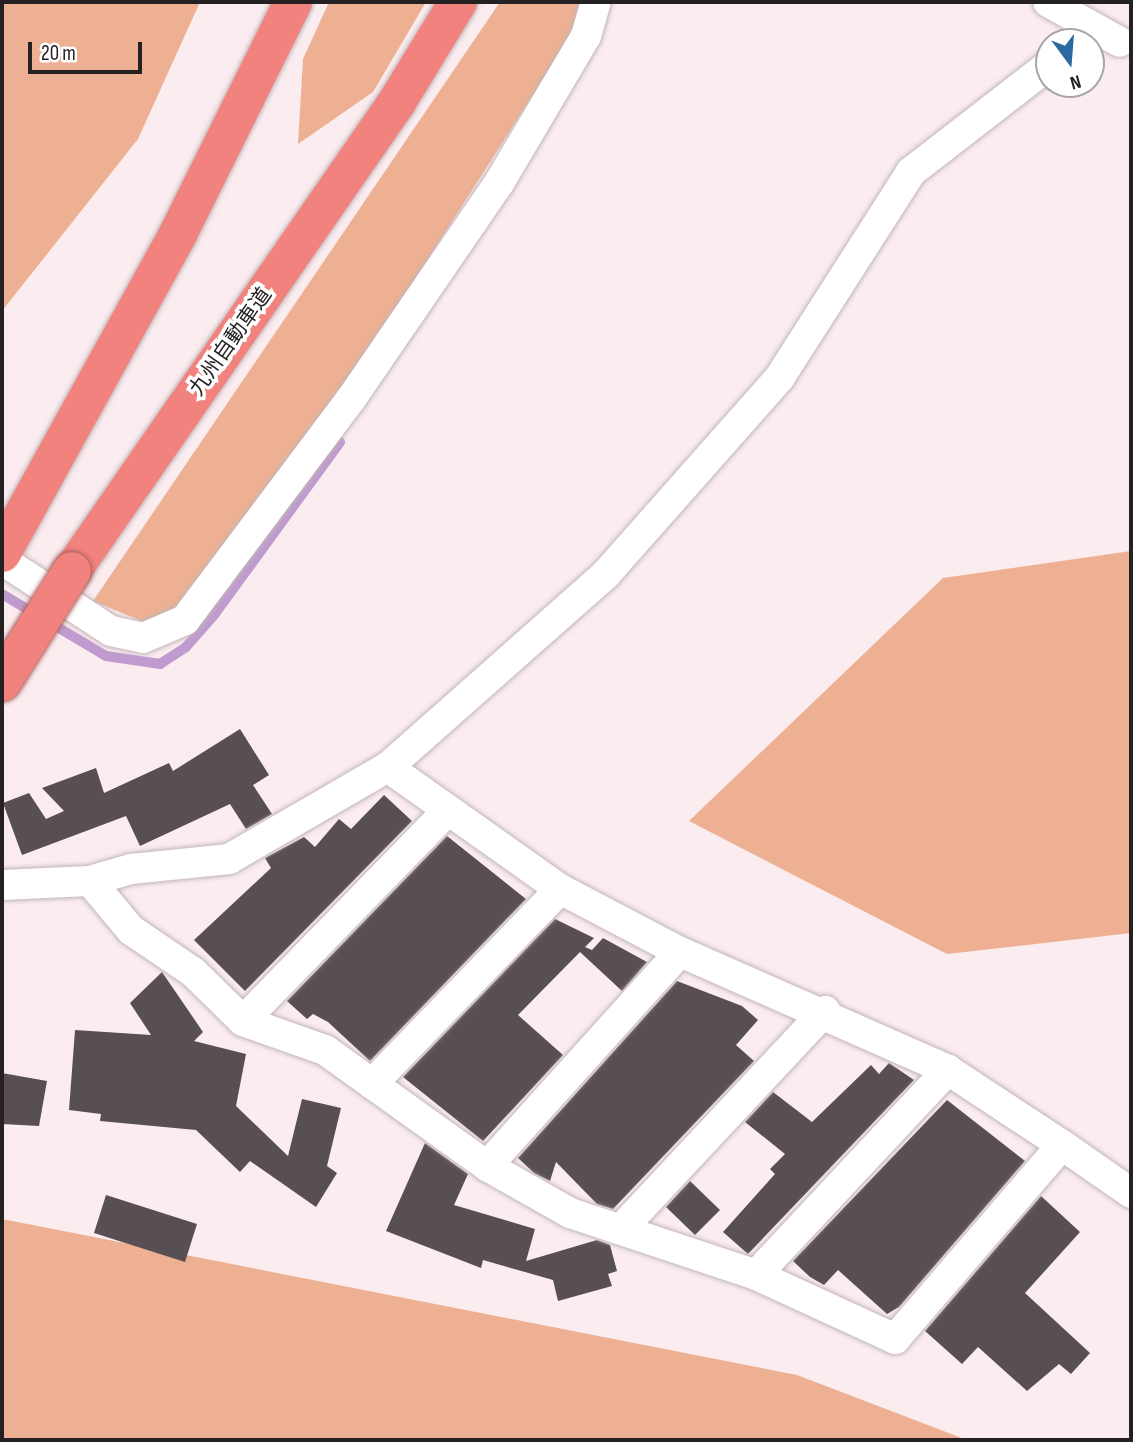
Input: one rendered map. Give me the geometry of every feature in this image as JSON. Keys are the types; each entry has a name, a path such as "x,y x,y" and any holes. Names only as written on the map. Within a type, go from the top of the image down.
{"highway":[{"path":"7,547 178,234 293,2"},
{"name":"九州自動車道","path":"2,682 72,571 397,102 458,2"}],"street":[{"path":"7,547 111,631 143,638 185,620 351,399 499,183 586,37 596,2"},
{"path":"1048,2 1126,41"},
{"path":"1105,46 1126,41"},
{"path":"2,885 90,881 131,869 229,859 388,767 606,574 780,376 911,173 1035,76"},
{"path":"388,767 560,889 680,952 825,1011 948,1070 1131,1193"},
{"path":"243,1021 448,810"},
{"path":"90,881 131,930 193,972 243,1021 324,1050 486,1166 570,1213 623,1227 756,1275 895,1339 1062,1145"},
{"path":"372,1084 560,889"},
{"path":"486,1166 680,952"},
{"path":"623,1227 825,1011"},
{"path":"756,1275 948,1070"}],"shaded area":[{"path":"2,2 200,2 138,139 2,311"},
{"path":"329,2 426,2 373,92 298,144 303,59"},
{"path":"500,2 581,2 573,32 345,389 171,614 144,622 93,601"},
{"path":"1131,551 1131,933 947,954 689,821 943,578"},
{"path":"2,1219 797,1375 967,1440 2,1440"}],"building":[{"path":"240,729 269,775 253,785 272,814 246,829 230,804 140,846 126,816 22,855 3,803 29,793 46,819 64,811 42,788 96,768 104,793 169,763 173,771"},
{"path":"384,795 412,821 245,991 194,940 271,868 265,858 304,837 315,847 339,819 351,829"},
{"path":"447,836 526,899 370,1061 328,1022 313,1014 307,1019 287,1001"},
{"path":"555,919 594,938 585,947 592,950 603,938 647,962 622,991 580,952 518,1015 563,1055 483,1141 403,1077"},
{"path":"162,972 203,1032 194,1041 246,1054 236,1106 288,1156 302,1099 341,1108 327,1166 337,1173 316,1207 250,1161 240,1172 196,1130 100,1121 101,1114 69,1110 75,1030 151,1035 130,1003"},
{"path":"677,981 742,1006 758,1020 736,1045 754,1061 613,1209 597,1204 556,1162 550,1181 534,1173 518,1158"},
{"path":"889,1063 914,1080 748,1254 723,1232 775,1174 770,1169 785,1154 745,1122 773,1092 812,1122 871,1065 879,1074"},
{"path":"2,1073 47,1081 39,1126 2,1124"},
{"path":"947,1100 1025,1161 899,1307 887,1314 838,1270 824,1285 810,1277 793,1261"},
{"path":"425,1143 468,1174 454,1205 535,1229 526,1261 597,1240 610,1245 617,1271 608,1274 612,1286 558,1301 553,1280 483,1260 481,1268 386,1231"},
{"path":"690,1181 720,1210 695,1235 666,1207"},
{"path":"106,1195 197,1224 185,1262 94,1233"},
{"path":"1041,1196 1080,1232 1025,1293 1090,1353 1071,1374 1059,1364 1027,1391 978,1347 962,1364 925,1331"}],"waterway":[{"path":"2,594 106,656 160,664 186,647 214,615 340,442"}]}
